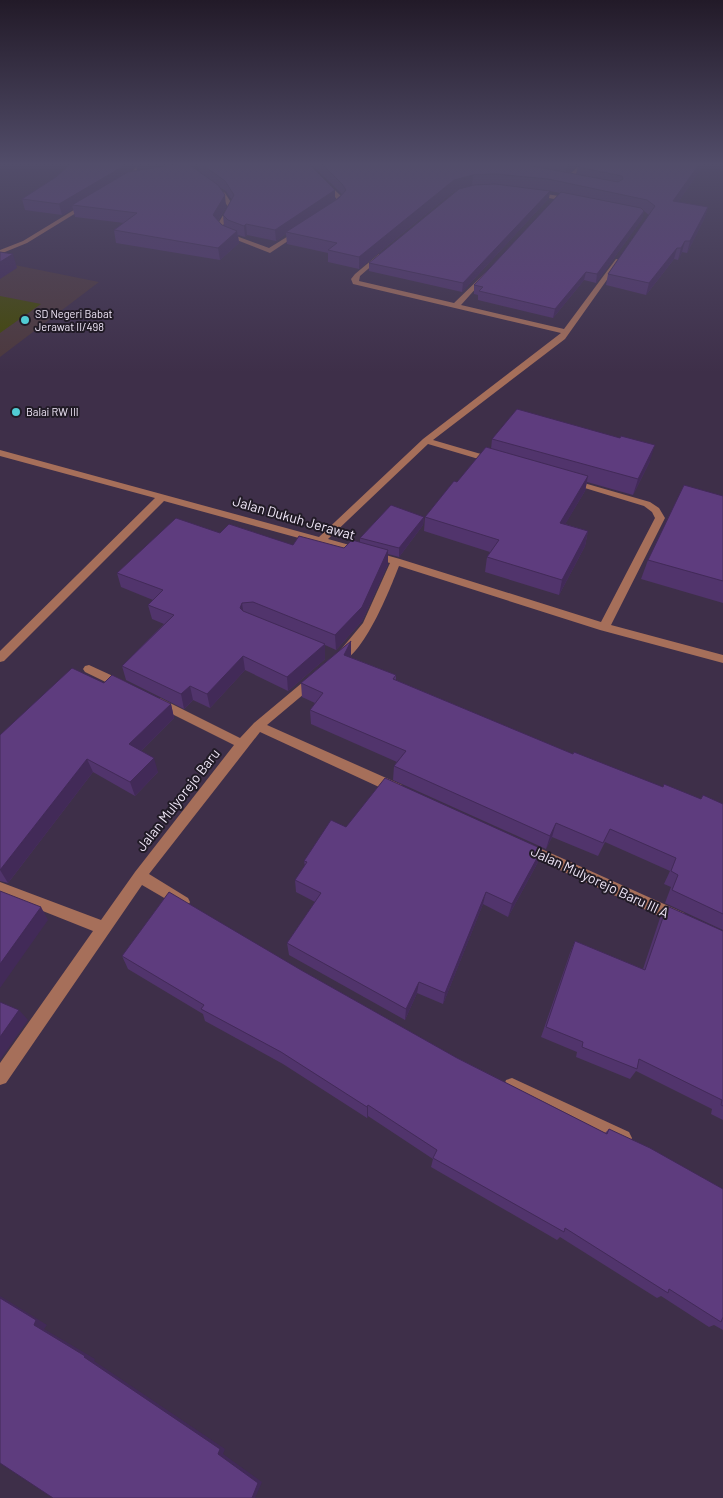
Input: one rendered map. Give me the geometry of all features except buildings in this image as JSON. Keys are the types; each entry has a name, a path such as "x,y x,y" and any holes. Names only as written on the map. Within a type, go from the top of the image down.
{"street":[{"path":"0,252 24,242 39,233"},
{"path":"225,233 270,251 298,233"},
{"path":"388,250 357,275 356,282 566,332"},
{"path":"320,540 426,441 554,344 566,332 624,252"},
{"path":"456,306 490,270"},
{"path":"426,441 503,463"},
{"name":"Jalan Dukuh Jerawat","path":"0,452 396,561 604,627 723,659"},
{"path":"560,479 647,504 656,510 660,518 604,627"},
{"path":"0,658 163,496"},
{"name":"Jalan Mulyorejo Baru","path":"0,1077 140,876 242,744 258,726 357,641 375,616 396,561"},
{"path":"89,669 242,744"},
{"path":"258,726 410,795"},
{"name":"Jalan Mulyorejo Baru III A","path":"517,844 687,922"},
{"path":"140,876 199,911"},
{"path":"0,888 103,928"},
{"path":"494,1078 641,1147"}],"shaded area":[{"name":"SD Negeri Babat Jerawat II/498","path":"0,262 99,282 0,357"}],"green space":[{"path":"0,296 41,304 0,333"}],"place":[{"name":"SD Negeri Babat Jerawat II/498","path":"25,320"},
{"name":"Balai RW III","path":"16,412"}]}
